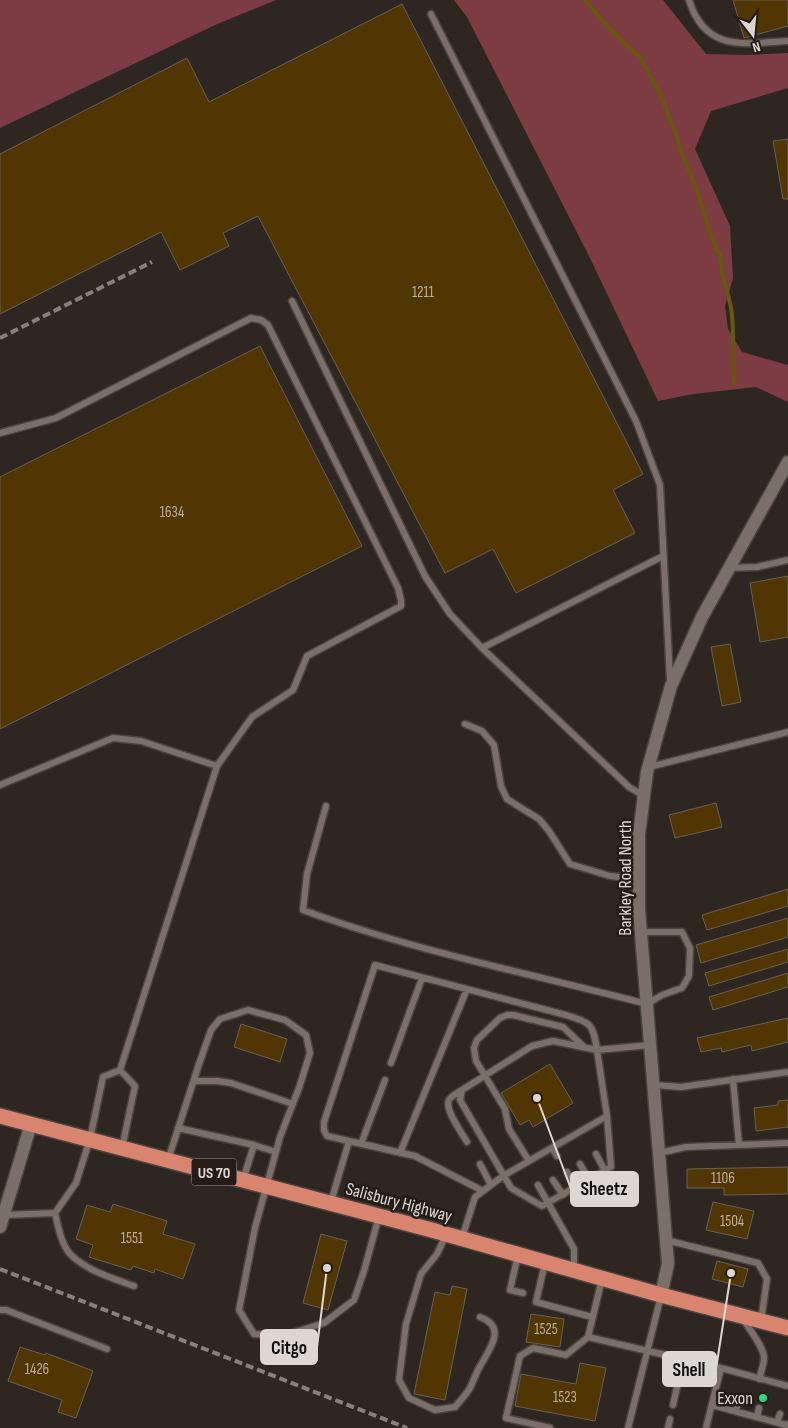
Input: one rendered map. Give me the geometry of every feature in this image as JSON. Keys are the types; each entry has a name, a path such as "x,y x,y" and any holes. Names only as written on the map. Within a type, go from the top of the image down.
{"highway":[{"name":"Salisbury Highway","path":"0,1116 462,1238 662,1295 788,1328"}],"street":[{"name":"Barkley Road North","path":"662,1295 668,1264 641,932 639,879 639,834 648,767 671,686 702,617 788,462"},
{"path":"2,1221 31,1124"}],"lane":[{"path":"689,0 701,26 707,33 722,40 746,43 788,41"},
{"path":"430,14 636,421 660,485 671,686"},
{"path":"292,301 425,576 450,614 482,648 629,787 644,796"},
{"path":"0,433 56,418 251,318 261,320 268,325 398,588 402,600 401,606 307,656 293,690 252,717 217,766 120,1070 103,1078 90,1139 76,1182 55,1213 2,1221"},
{"path":"482,648 663,556"},
{"path":"730,568 757,567 788,560"},
{"path":"465,724 482,731 494,745 501,786 507,799 539,819 570,864 610,876 639,879"},
{"path":"648,767 788,732"},
{"path":"0,785 113,738 141,741 217,766"},
{"path":"326,806 307,874 303,910 328,920 419,946 647,1004 662,995 682,988 689,976 690,948 682,932 641,932"},
{"path":"462,1090 460,1100 511,1188 542,1206 611,1167 607,1116 594,1030 586,1022 566,1015 375,965 324,1122 324,1130 327,1136 415,1156 483,1191"},
{"path":"391,1063 422,978"},
{"path":"400,1153 468,989"},
{"path":"168,1160 211,1030 220,1019 248,1010 285,1020 306,1035 310,1053 276,1152 255,1228 239,1310 254,1334 283,1336 324,1323 354,1300 379,1216"},
{"path":"530,1171 510,1129 505,1109 476,1061 474,1048 477,1040 500,1018 513,1015 563,1027 585,1047"},
{"path":"467,1142 448,1108 448,1101 452,1096 532,1046 553,1041 597,1050 650,1045"},
{"path":"120,1070 135,1086 122,1148"},
{"path":"654,1085 681,1087 788,1072"},
{"path":"733,1079 738,1144"},
{"path":"362,1144 385,1080"},
{"path":"194,1081 217,1081 231,1084 293,1104"},
{"path":"462,1238 475,1197 503,1176 607,1116"},
{"path":"178,1128 254,1145 276,1152"},
{"path":"582,1130 586,1138"},
{"path":"566,1140 570,1147"},
{"path":"331,1203 349,1141"},
{"path":"659,1153 686,1146 788,1142"},
{"path":"243,1180 254,1145"},
{"path":"552,1148 557,1156"},
{"path":"596,1154 605,1171"},
{"path":"538,1156 542,1164"},
{"path":"480,1164 491,1185"},
{"path":"580,1164 589,1180"},
{"path":"567,1172 576,1188"},
{"path":"553,1180 562,1195"},
{"path":"538,1185 574,1250 574,1270"},
{"path":"55,1213 61,1235 70,1253 94,1272 134,1286"},
{"path":"447,1234 436,1254 421,1274 406,1324 400,1380 409,1398 435,1410 455,1407 470,1389 478,1369 494,1344 494,1328 488,1320 480,1317"},
{"path":"666,1240 758,1262 767,1279 760,1321"},
{"path":"518,1254 510,1290 523,1293"},
{"path":"546,1262 536,1302 592,1317"},
{"path":"550,1428 506,1418 520,1356 532,1348 566,1355 588,1337 603,1278"},
{"path":"628,1428 662,1295"},
{"path":"0,1310 6,1310 107,1349"},
{"path":"741,1316 754,1338 762,1347 764,1388"},
{"path":"588,1337 721,1368 787,1386 785,1394"},
{"path":"673,1405 683,1360"},
{"path":"706,1428 721,1368"},
{"path":"743,1383 745,1375"},
{"path":"736,1411 738,1403"},
{"path":"712,1405 788,1424"},
{"path":"756,1417 759,1408"},
{"path":"777,1422 780,1414"},
{"path":"668,1428 670,1419"}],"shaded area":[{"path":"0,0 276,0 215,25 0,128"},
{"path":"454,0 663,0 706,54 788,53 788,88 711,111 695,149 730,226 733,278 725,306 728,329 742,352 788,365 788,402 756,387 693,394 658,401 590,258 467,17"}],"building":[{"path":"733,0 788,0 788,26 744,38"},
{"path":"402,4 643,474 613,490 635,533 516,593 493,549 445,573 258,216 223,233 229,246 180,270 161,232 0,314 0,154 187,58 209,102"},
{"path":"788,139 788,199 783,199 773,141"},
{"path":"260,346 362,546 0,729 0,477"},
{"path":"788,576 788,637 760,642 750,583"},
{"path":"730,644 741,702 722,706 711,647"},
{"path":"716,803 722,827 675,838 669,815"},
{"path":"788,889 788,906 707,930 702,915"},
{"path":"788,918 788,937 701,963 696,945"},
{"path":"788,949 788,962 709,986 705,973"},
{"path":"788,973 788,987 713,1010 709,997"},
{"path":"788,1018 788,1042 752,1051 751,1045 722,1052 721,1048 701,1052 697,1038"},
{"path":"241,1024 287,1039 280,1062 234,1047"},
{"path":"550,1064 573,1103 533,1127 529,1120 520,1125 501,1093"},
{"path":"788,1100 788,1127 756,1131 754,1108 778,1105 778,1101"},
{"path":"788,1167 788,1194 724,1195 724,1188 687,1188 687,1169"},
{"path":"713,1202 754,1211 747,1239 706,1230"},
{"path":"113,1204 167,1221 163,1234 195,1244 183,1279 155,1269 154,1273 133,1266 131,1270 89,1257 93,1245 76,1239 87,1205 110,1212"},
{"path":"321,1234 347,1241 328,1310 303,1303"},
{"path":"717,1261 748,1269 743,1287 712,1279"},
{"path":"452,1286 467,1289 445,1400 414,1394 435,1292 450,1295"},
{"path":"531,1314 564,1319 560,1347 526,1342"},
{"path":"20,1347 45,1355 46,1353 93,1371 76,1418 58,1412 62,1400 8,1381"},
{"path":"580,1363 606,1368 595,1421 515,1406 521,1374 576,1384"}],"waterway":[{"path":"585,0 606,25 635,54 639,55 661,96 678,139 678,144 697,191 712,239 720,254 732,315 734,384"}],"railway":[{"path":"0,338 152,262"},
{"path":"0,1269 407,1428"}],"place":[{"name":"Sheetz","path":"537,1098"},
{"name":"Citgo","path":"327,1268"},
{"name":"Shell","path":"731,1273"},
{"name":"Exxon","path":"763,1398"}]}
